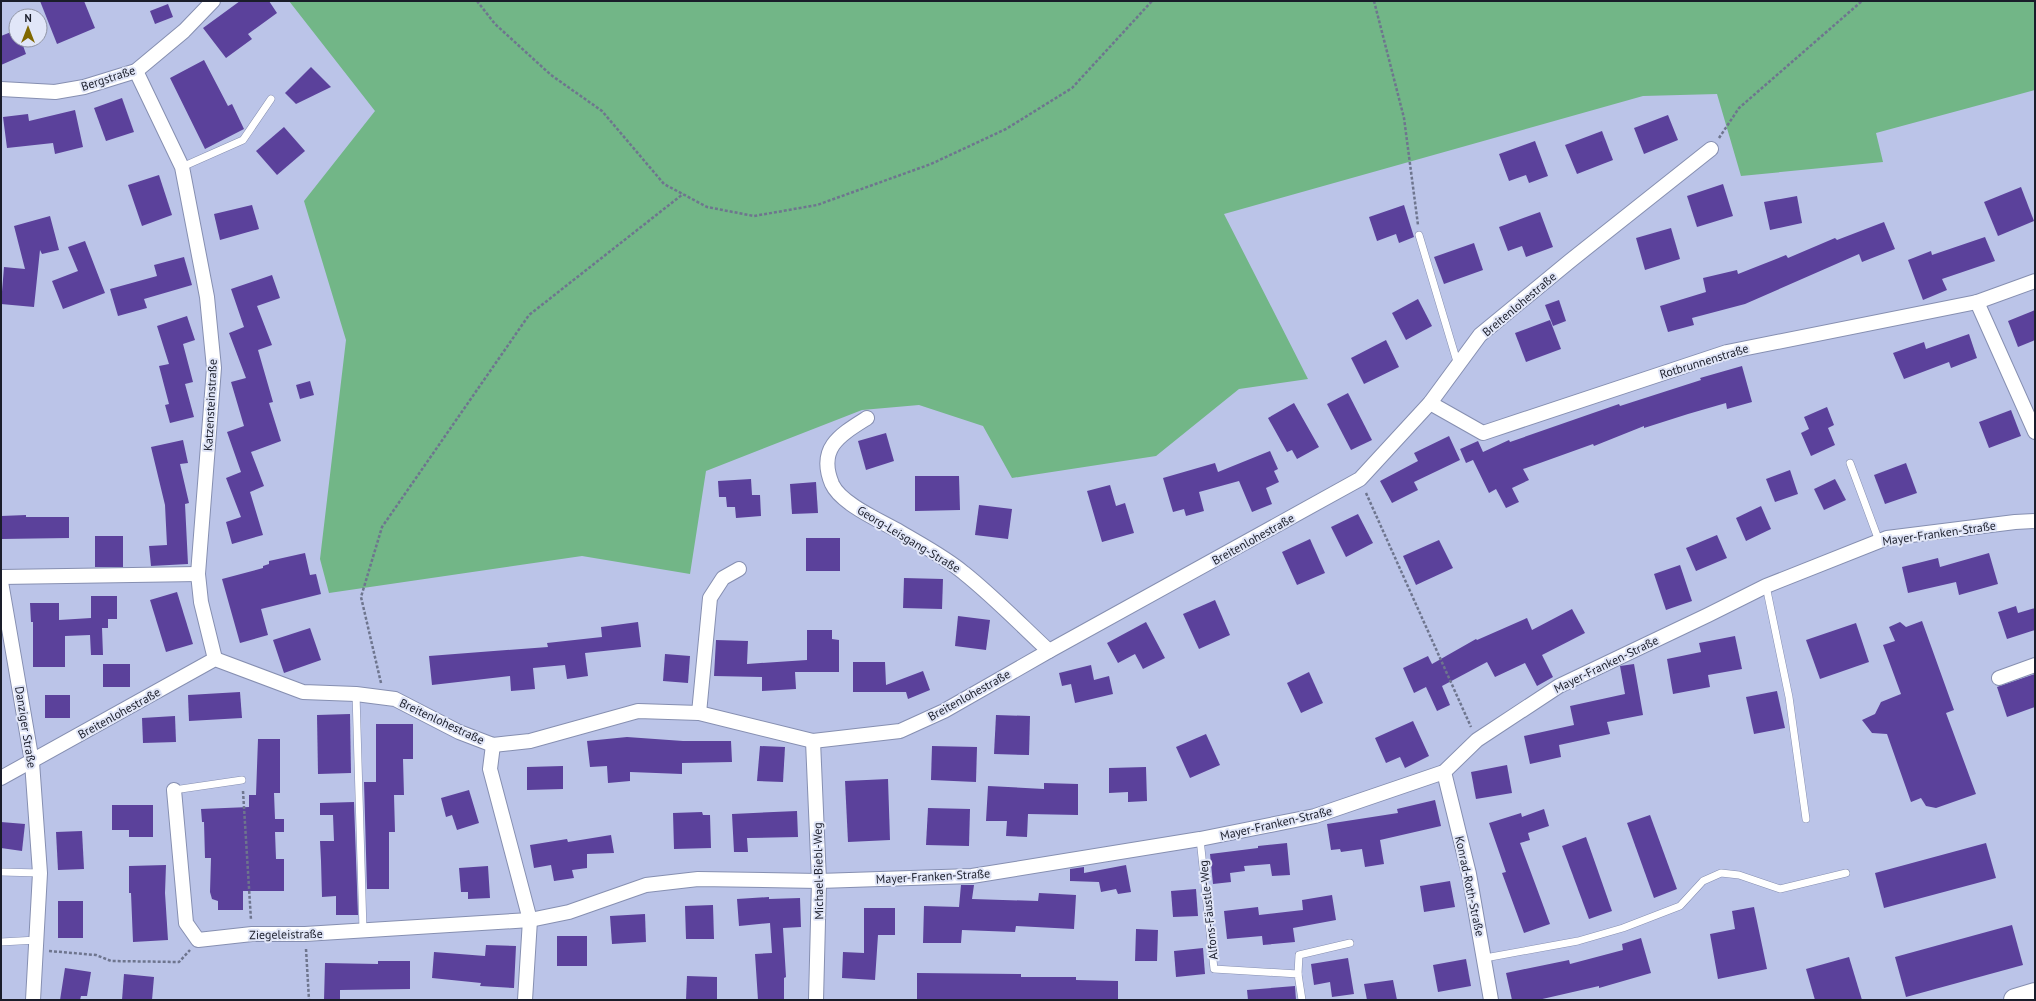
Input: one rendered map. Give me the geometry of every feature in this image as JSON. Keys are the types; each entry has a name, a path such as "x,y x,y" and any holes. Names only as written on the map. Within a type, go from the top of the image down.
{"main road":[{"path":"2015,1000 2035,994"}],"street":[{"name":"Bergstraße","path":"1,89 55,92 84,87 136,71 184,31 213,1"},
{"name":"Katzensteinstraße","path":"136,71 182,167 207,297 214,368 198,574 201,602 215,659"},
{"name":"Breitenlohestraße","path":"1,778 215,659 303,692 356,694 395,699 459,732 494,745 530,741 638,711 699,713 813,741 900,731 944,711 1049,651 1360,480 1430,403 1480,335 1711,149"},
{"name":"Rotbrunnenstraße","path":"1430,403 1483,433 1727,352 1977,302 2035,281"},
{"path":"1977,302 2035,432"},
{"name":"Georg-Leisgang-Straße","path":"867,418 840,435 829,448 827,467 832,485 847,501 931,550 964,572 1049,651"},
{"name":"Mayer-Franken-Straße","path":"530,920 569,912 646,885 698,878 819,882 972,876 1200,839 1315,816 1444,772 1477,740 1559,686 1766,586 1887,538 2035,521"},
{"path":"699,713 710,598 723,578 739,569"},
{"path":"1,577 198,574"},
{"name":"Danziger Straße","path":"1,582 32,762 40,873 33,1000"},
{"path":"1999,678 2035,665"},
{"name":"Michael-Biebl-Weg","path":"813,741 819,882 816,1000"},
{"path":"494,745 490,769 530,920 525,1000"},
{"name":"Konrad-Roth-Straße","path":"1444,772 1469,874 1485,958 1491,1000"},
{"path":"174,790 186,923 198,940"},
{"name":"Ziegeleistraße","path":"198,940 252,934 305,934 530,920"}],"lane":[{"path":"182,167 242,140 270,99"},
{"path":"1419,235 1458,365"},
{"path":"1850,463 1879,541"},
{"path":"1766,586 1789,697 1806,819"},
{"path":"356,694 363,930"},
{"path":"174,790 242,780"},
{"name":"Alfons-Fäustle-Weg","path":"1200,839 1214,969 1298,974"},
{"path":"1,872 40,873"},
{"path":"1485,958 1578,941 1623,928 1680,906 1703,881 1721,873 1739,875 1780,889 1846,873"},
{"path":"1,942 37,946"},
{"path":"1302,1000 1298,974 1299,955 1350,943"}],"path":[{"path":"477,1 495,24 551,75 602,111 664,184 707,207 754,216 817,205 931,164 1006,129 1072,88 1152,1"},
{"path":"1374,1 1404,118 1419,235"},
{"path":"1711,149 1739,108 1862,1"},
{"path":"384,697 361,598 382,527 528,315 683,194"},
{"path":"1360,480 1477,740"},
{"path":"242,780 252,934"},
{"path":"305,934 308,1000"},
{"path":"37,946 51,951 96,955 111,961 179,962 198,940"}],"green space":[{"path":"289,1 2035,1 2035,90 1876,133 1883,162 1741,176 1717,94 1643,96 1224,214 1308,379 1239,389 1156,456 1012,478 983,426 919,405 862,410 706,471 690,574 582,556 329,593 320,559 346,340 304,201 375,111"}],"building":[{"path":"40,1 84,1 95,28 57,44 48,21 48,8 43,8"},
{"path":"240,1 269,1 277,13 248,34 252,39 226,58 203,28"},
{"path":"168,4 173,17 155,24 150,11"},
{"path":"8,33 8,48 24,48 26,54 1,65 1,36"},
{"path":"204,60 228,106 232,104 244,129 205,149 170,78"},
{"path":"311,67 331,87 296,104 285,93"},
{"path":"122,98 134,132 106,141 94,108"},
{"path":"75,110 83,147 55,154 53,143 7,148 3,117 28,114 29,121"},
{"path":"1668,115 1678,140 1644,154 1634,128"},
{"path":"284,127 305,151 277,175 256,151"},
{"path":"1602,131 1613,160 1577,174 1565,145"},
{"path":"1535,141 1548,176 1529,183 1526,175 1509,181 1499,154"},
{"path":"159,175 172,215 142,226 128,185"},
{"path":"1723,184 1733,216 1697,227 1687,196"},
{"path":"2021,187 2034,221 1998,236 1984,202"},
{"path":"1797,196 1802,223 1770,230 1764,202"},
{"path":"252,205 259,229 220,240 214,214"},
{"path":"1404,205 1414,237 1399,243 1396,234 1377,241 1369,217"},
{"path":"1540,212 1553,247 1526,257 1522,246 1508,251 1499,227"},
{"path":"50,216 59,250 42,254 40,250 34,307 1,304 4,267 25,269 14,226"},
{"path":"1884,222 1895,249 1862,262 1859,254 1745,304 1692,318 1694,325 1668,332 1660,306 1706,292 1703,278 1737,270 1738,274 1786,255 1788,258 1835,238 1837,240"},
{"path":"1671,228 1680,259 1645,270 1636,238"},
{"path":"1985,237 1995,261 1942,279 1947,290 1923,300 1908,260 1931,251 1932,255"},
{"path":"85,241 105,293 63,309 52,281 78,271 68,247"},
{"path":"1474,243 1483,270 1444,284 1434,257"},
{"path":"184,257 192,285 144,299 147,308 118,316 110,289 157,276 154,265"},
{"path":"272,275 280,298 257,306 272,345 258,350 273,402 269,403 281,441 251,452 264,486 250,492 263,535 232,544 226,522 241,517 226,478 241,472 227,432 244,426 231,382 246,378 229,333 244,327 231,289"},
{"path":"1418,299 1432,326 1406,340 1392,313"},
{"path":"1559,300 1566,321 1553,326 1545,305"},
{"path":"2035,310 2035,340 2018,347 2008,321"},
{"path":"187,316 195,340 183,344 193,382 185,384 194,417 170,423 165,405 169,404 159,366 169,364 157,326"},
{"path":"1550,320 1561,349 1526,362 1515,333"},
{"path":"1969,334 1977,358 1951,368 1949,362 1904,379 1893,353 1924,342 1926,349"},
{"path":"1386,340 1399,367 1364,384 1351,358"},
{"path":"1742,366 1752,402 1727,409 1726,403 1644,428 1644,426 1594,446 1593,444 1523,469 1529,480 1512,488 1519,502 1506,508 1496,489 1489,493 1473,460 1466,463 1460,449 1478,441 1483,452 1509,440 1510,442 1619,404 1620,406 1701,380 1700,378"},
{"path":"310,381 314,395 300,399 296,385"},
{"path":"1348,393 1372,440 1351,450 1327,404"},
{"path":"1294,403 1319,447 1297,459 1292,450 1287,452 1268,418"},
{"path":"1827,407 1834,425 1828,428 1835,445 1811,456 1801,433 1809,429 1804,417"},
{"path":"2011,410 2021,436 1989,448 1979,422"},
{"path":"886,433 894,461 866,470 858,441"},
{"path":"1449,436 1460,460 1414,482 1418,490 1392,503 1380,481 1418,461 1414,453"},
{"path":"183,440 188,463 180,464 189,503 185,504 188,564 151,566 149,546 167,545 165,505 151,447"},
{"path":"1270,451 1278,469 1274,471 1279,482 1266,488 1272,504 1252,512 1239,481 1199,492 1204,511 1186,516 1184,509 1173,512 1163,478 1215,463 1218,472"},
{"path":"1906,463 1917,493 1885,504 1874,475"},
{"path":"1790,470 1798,494 1775,502 1766,479"},
{"path":"915,476 959,476 960,510 915,511"},
{"path":"751,479 752,495 760,495 761,516 736,518 735,507 727,507 726,497 719,497 718,481"},
{"path":"1835,479 1846,500 1824,510 1814,489"},
{"path":"816,482 818,513 792,514 790,484"},
{"path":"1110,485 1116,506 1125,503 1134,533 1102,542 1087,491"},
{"path":"979,505 1012,509 1008,539 975,535"},
{"path":"1761,506 1771,529 1746,541 1736,518"},
{"path":"1358,514 1373,543 1346,557 1331,527"},
{"path":"26,515 26,517 69,517 69,538 1,539 1,516"},
{"path":"1717,535 1727,558 1696,571 1686,548"},
{"path":"95,536 123,536 123,567 95,567"},
{"path":"806,538 840,538 840,571 806,571"},
{"path":"1310,539 1325,573 1297,585 1282,552"},
{"path":"1439,540 1453,568 1416,585 1403,556"},
{"path":"305,553 310,575 316,574 321,594 261,609 268,635 240,643 222,579 263,568 263,566 269,564 269,561"},
{"path":"1989,553 1998,584 1959,595 1956,582 1908,593 1902,567 1938,558 1940,567"},
{"path":"1680,565 1692,601 1666,610 1654,574"},
{"path":"904,578 943,579 942,609 903,608"},
{"path":"177,592 193,644 166,652 150,600"},
{"path":"91,596 117,596 117,619 108,619 108,628 102,628 103,655 91,655 90,635 65,636 65,667 33,667 33,622 31,622 30,603 59,603 59,620 91,618"},
{"path":"1215,600 1230,635 1199,649 1183,614"},
{"path":"2016,606 2018,613 2035,608 2035,630 2007,639 1998,612"},
{"path":"1572,609 1585,633 1542,655 1553,677 1537,686 1525,663 1495,677 1487,662 1442,686 1450,705 1437,711 1426,687 1414,693 1403,668 1428,656 1432,664 1476,639 1477,640 1527,618 1532,630"},
{"path":"958,616 990,620 986,650 955,646"},
{"path":"1922,621 1954,710 1946,713 1976,794 1936,808 1926,806 1921,798 1911,802 1887,734 1872,733 1862,720 1875,714 1881,702 1901,694 1883,645 1895,641 1889,627 1900,622 1906,627"},
{"path":"638,622 641,647 585,653 588,676 567,679 565,665 533,668 535,689 511,691 510,676 432,685 429,656 548,647 547,643 602,637 601,627"},
{"path":"1146,622 1165,658 1143,669 1135,654 1118,663 1107,643"},
{"path":"1856,623 1869,662 1820,679 1806,640"},
{"path":"310,628 321,660 284,673 273,640"},
{"path":"807,630 832,630 832,639 839,640 839,672 795,672 796,689 762,691 762,677 714,676 716,640 748,641 747,664 807,660"},
{"path":"1735,636 1742,669 1708,675 1710,687 1673,694 1667,659 1701,652 1699,643"},
{"path":"665,654 690,656 688,683 663,681"},
{"path":"853,662 885,662 886,685 923,671 930,690 908,699 906,692 853,692"},
{"path":"103,664 130,664 130,687 103,687"},
{"path":"1634,664 1643,715 1607,722 1610,734 1559,745 1561,757 1530,764 1524,736 1574,725 1570,706 1625,694 1620,666"},
{"path":"1091,665 1094,680 1109,676 1113,694 1075,703 1071,684 1062,686 1059,673"},
{"path":"1309,672 1323,703 1301,713 1287,683"},
{"path":"2035,674 2035,707 2007,717 1997,687"},
{"path":"1777,691 1785,728 1754,734 1746,697"},
{"path":"240,692 242,718 189,721 188,695"},
{"path":"45,695 70,695 70,718 45,718"},
{"path":"350,714 351,773 318,774 317,715"},
{"path":"996,715 1030,716 1029,755 994,754"},
{"path":"175,716 176,742 143,743 142,718"},
{"path":"1413,721 1429,756 1405,768 1400,757 1386,763 1375,738"},
{"path":"376,724 413,724 413,759 403,759 404,795 394,795 395,832 389,832 389,889 367,889 364,782 376,782"},
{"path":"1206,734 1220,765 1190,778 1176,747"},
{"path":"627,737 683,741 731,741 732,762 682,763 682,774 630,772 630,781 608,783 607,766 590,767 587,741"},
{"path":"258,739 280,739 280,793 274,793 275,819 284,819 284,832 275,832 276,859 284,859 284,891 243,891 243,910 218,910 218,901 212,899 210,892 211,858 205,858 204,822 202,822 201,809 249,807 249,795 256,795"},
{"path":"760,746 785,747 783,782 757,781"},
{"path":"932,746 977,747 976,782 931,780"},
{"path":"1507,765 1512,793 1476,799 1471,772"},
{"path":"563,766 563,789 527,790 527,767"},
{"path":"1146,767 1147,801 1128,802 1128,792 1109,793 1109,768"},
{"path":"888,779 890,840 848,842 845,781"},
{"path":"1044,783 1078,784 1078,815 1028,814 1027,837 1006,836 1007,821 986,821 988,786 1044,789"},
{"path":"469,790 479,823 457,830 452,815 446,817 441,798"},
{"path":"1435,800 1441,826 1380,840 1384,864 1365,867 1362,849 1341,852 1340,849 1331,850 1327,824 1398,813 1397,809"},
{"path":"354,802 358,915 336,915 336,896 322,897 320,841 334,841 333,815 320,815 320,803"},
{"path":"112,805 153,805 153,837 129,837 129,830 112,830"},
{"path":"928,808 970,809 969,846 926,845"},
{"path":"1544,809 1549,826 1528,833 1530,840 1520,843 1550,924 1524,933 1502,873 1506,872 1489,823 1521,813 1522,817"},
{"path":"797,811 798,837 747,838 748,852 734,852 732,814"},
{"path":"702,812 703,815 710,815 711,848 674,849 673,813"},
{"path":"1650,815 1677,889 1654,898 1627,823"},
{"path":"1,822 25,824 22,851 1,848"},
{"path":"82,831 84,869 58,870 56,832"},
{"path":"611,835 614,853 587,854 587,868 572,870 574,878 554,881 551,865 534,868 530,845 567,839 568,842"},
{"path":"1586,837 1612,911 1589,919 1562,846"},
{"path":"1287,843 1290,875 1272,876 1270,864 1244,866 1245,871 1230,873 1231,882 1213,884 1210,854"},
{"path":"1986,843 1996,878 1884,908 1875,873"},
{"path":"166,865 165,893 168,940 133,942 131,893 129,893 129,866"},
{"path":"1126,865 1131,892 1118,894 1116,889 1101,892 1099,882 1070,881 1070,869 1084,867 1084,873"},
{"path":"488,866 490,898 468,899 468,892 461,892 459,868"},
{"path":"1450,881 1455,907 1424,912 1420,886"},
{"path":"961,885 974,885 972,899 1038,901 1039,893 1076,895 1074,929 1016,926 1015,932 962,930 961,943 923,943 924,906 959,907"},
{"path":"1196,889 1198,916 1173,917 1171,891"},
{"path":"1332,895 1336,920 1293,928 1295,942 1263,945 1262,936 1227,939 1224,911 1258,907 1259,915 1303,910 1302,900"},
{"path":"769,897 769,899 800,898 801,927 783,928 786,977 784,978 784,1000 758,1000 755,954 772,953 770,923 739,926 737,899"},
{"path":"58,901 83,901 83,938 58,938"},
{"path":"713,905 714,939 686,939 685,906"},
{"path":"1754,907 1767,969 1718,979 1710,934 1735,929 1732,911"},
{"path":"864,908 895,908 895,935 878,935 875,980 842,978 843,952 864,953"},
{"path":"645,914 646,942 612,944 610,916"},
{"path":"2012,925 2023,965 1906,997 1895,957"},
{"path":"1136,929 1158,930 1157,961 1135,961"},
{"path":"557,936 587,936 587,966 557,966"},
{"path":"1641,938 1651,973 1599,988 1599,986 1538,1000 1512,1000 1506,973 1569,960 1570,964 1623,950 1622,944"},
{"path":"486,945 516,946 514,988 480,986 481,983 432,978 434,952 485,956"},
{"path":"1203,948 1205,974 1176,977 1174,951"},
{"path":"1849,957 1862,1000 1815,1000 1806,969"},
{"path":"1348,958 1354,994 1332,997 1330,982 1314,985 1311,964"},
{"path":"1466,959 1471,986 1438,992 1433,965"},
{"path":"378,961 410,961 410,989 340,990 340,1000 324,1000 325,963 378,964"},
{"path":"65,968 91,972 87,996 81,996 80,1000 60,1000"},
{"path":"917,973 1021,974 1021,977 1076,977 1076,980 1118,981 1118,1000 917,1000"},
{"path":"124,974 154,977 152,1000 122,1000"},
{"path":"687,976 717,977 717,1000 686,1000"},
{"path":"1393,980 1397,1000 1367,1000 1364,984"},
{"path":"1295,986 1296,1000 1248,1000 1247,990"}]}
